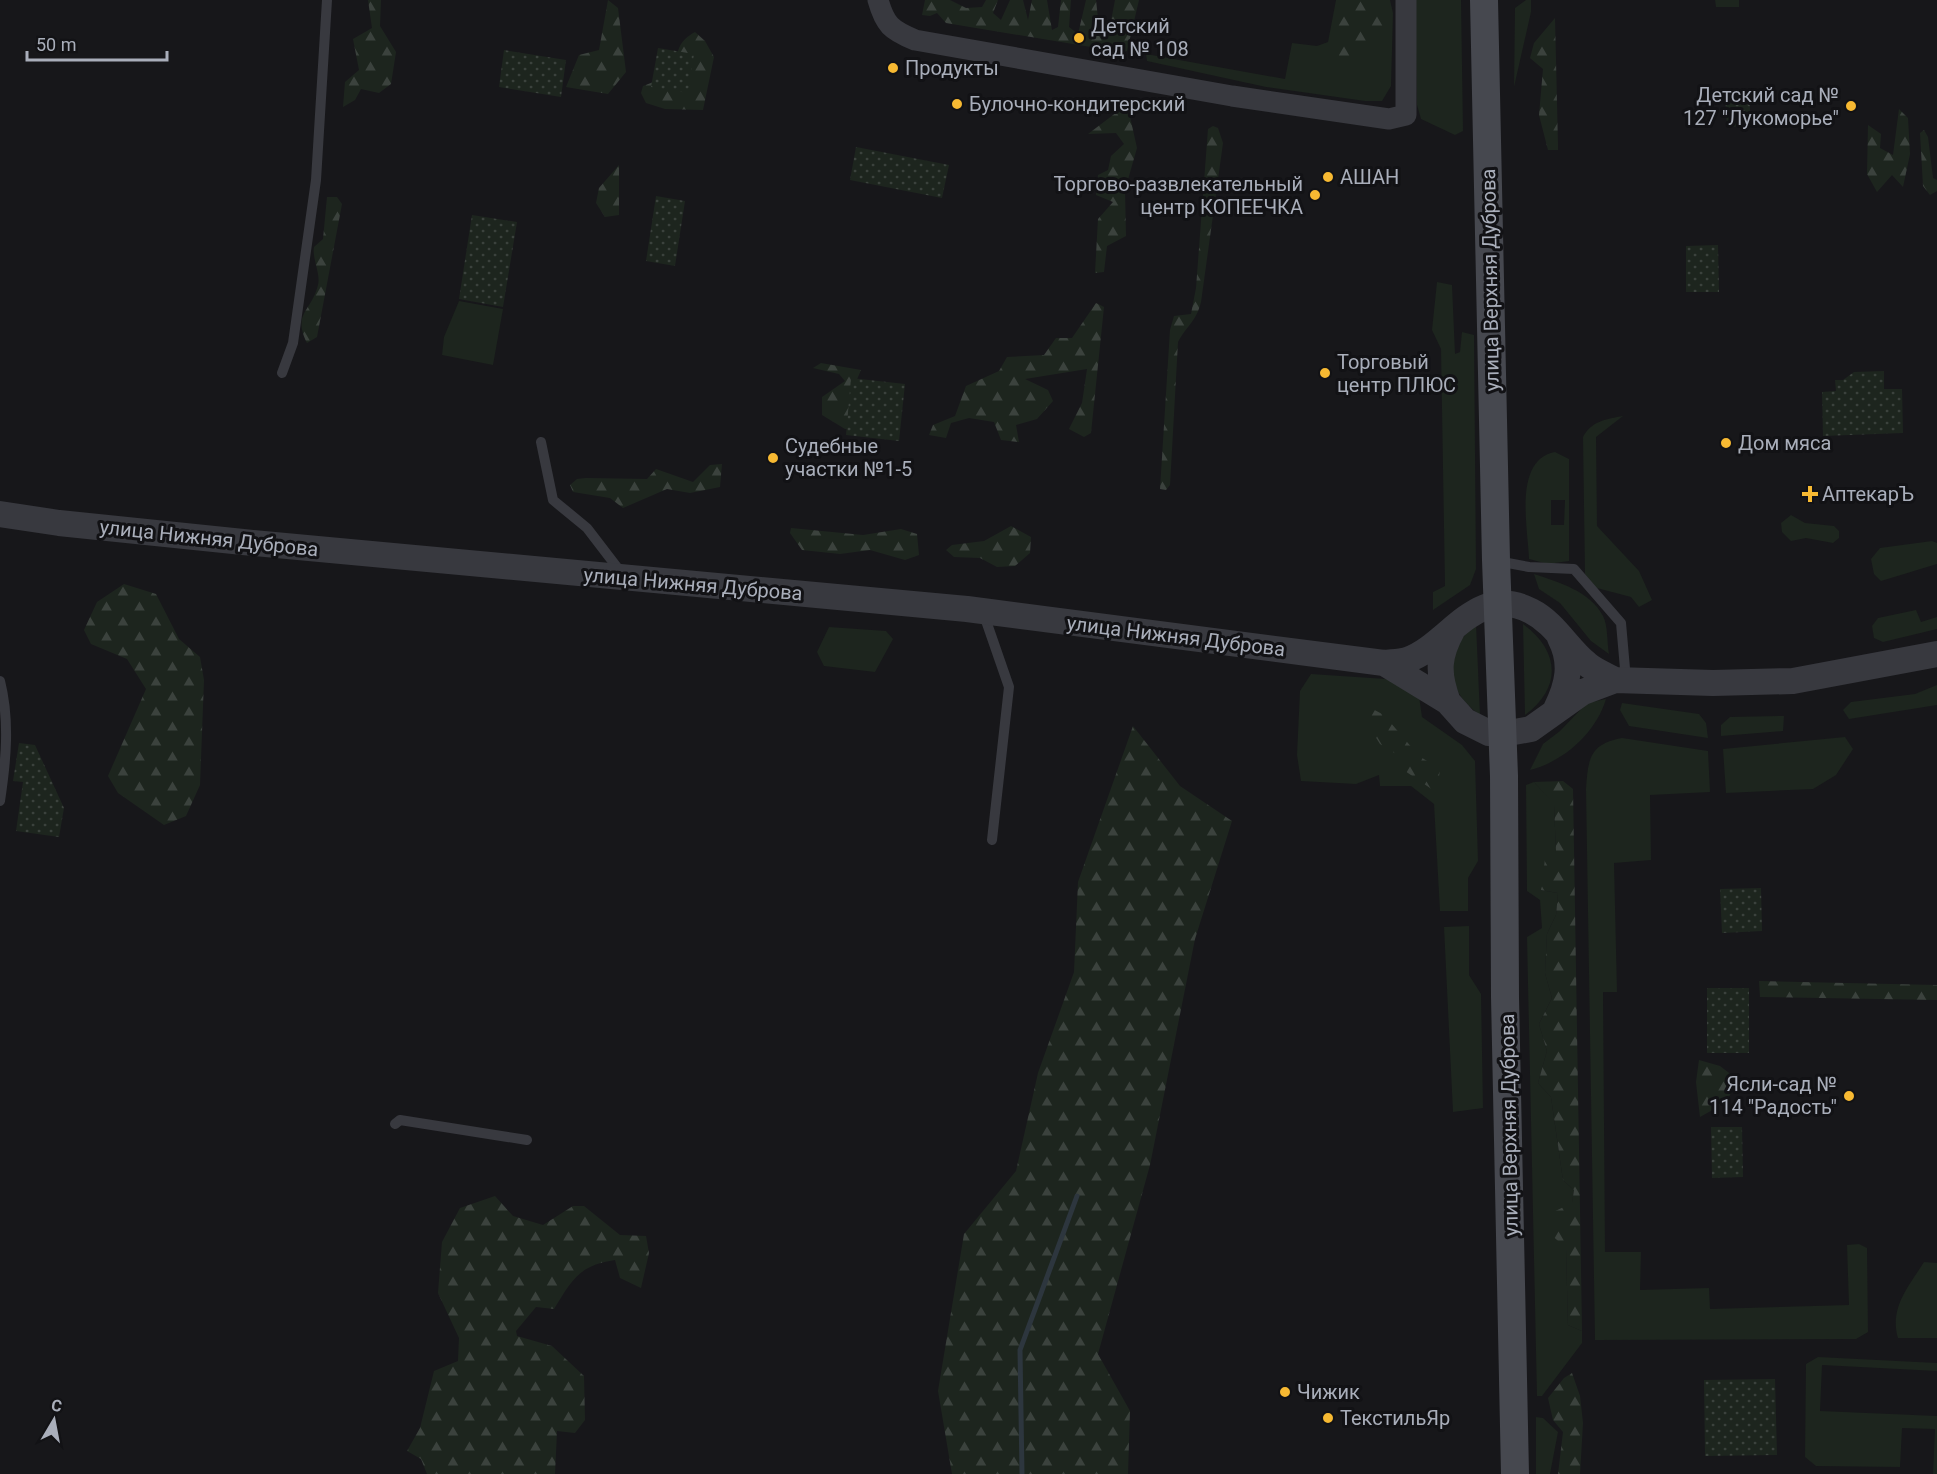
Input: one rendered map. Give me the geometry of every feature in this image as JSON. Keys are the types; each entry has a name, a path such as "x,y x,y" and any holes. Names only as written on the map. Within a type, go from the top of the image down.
{"main road":[{"name":"улица Верхняя Дуброва","path":"1484,0 1496,561 1504,776 1505,997 1515,1474"}],"street":[{"path":"878,0 884,21 903,35 915,40 1232,96 1389,118 1406,115 1406,0"},
{"name":"улица Нижняя Дуброва","path":"0,514 107,528 982,611 1384,663 1408,660 1461,622 1498,604"},
{"path":"1496,561 1510,581 1587,664 1621,680"},
{"name":"улица Верхняя Дуброва","path":"1448,702 1439,669 1442,648 1489,588 1496,561"},
{"path":"1465,721 1485,744 1504,776 1524,741 1549,715 1566,688 1569,662 1552,626 1518,606 1498,604"},
{"path":"1503,734 1519,732 1582,692 1621,680 1713,683 1793,681 1937,654"},
{"name":"улица Нижняя Дуброва","path":"1384,663 1448,702 1465,721 1489,732 1503,734"}],"lane":[{"path":"282,373 293,343 316,180 327,0"},
{"path":"541,442 553,500 587,528 624,578"},
{"path":"1496,561 1529,567 1574,569 1621,623 1621,680"},
{"path":"982,611 1009,687 992,840"},
{"path":"0,681 7,722 6,761 0,801"},
{"path":"395,1124 400,1120 527,1140"}],"green space":[{"path":"368,0 381,0 380,26 396,52 391,84 379,93 361,89 355,100 343,107 345,82 359,70 353,39 372,28"},
{"path":"608,0 618,8 626,72 608,94 566,87 579,55 599,50"},
{"name":"Детский сад № 108","path":"925,0 950,0 966,8 982,7 986,0 998,0 993,13 1001,20 1010,0 1023,0 1028,20 1032,0 1047,0 1052,30 1058,27 1061,0 1071,0 1069,27 1078,34 1086,0 1096,0 1100,36 1111,21 1115,0 1139,0 1127,51 1121,52 946,23 937,13 930,16 922,15"},
{"path":"1336,0 1390,0 1393,13 1391,86 1382,101 1365,101 1266,87 1147,61 1146,54 1285,79 1292,43 1317,46 1328,42"},
{"path":"1339,0 1383,0 1386,11 1384,30 1379,39 1364,52 1345,61 1339,56 1336,40"},
{"path":"1415,0 1461,0 1463,131 1455,135 1421,119 1417,105"},
{"path":"1526,0 1531,0 1531,12 1514,87 1515,8"},
{"path":"1715,0 1739,0 1739,7 1716,7"},
{"path":"1555,18 1558,150 1548,150 1539,115 1543,69 1530,58 1534,43"},
{"path":"695,32 705,41 714,57 703,110 665,109 646,103 641,93 643,86 677,73 681,44"},
{"path":"658,48 694,54 688,93 651,87"},
{"path":"504,50 566,60 561,97 499,87"},
{"path":"1749,92 1751,126 1727,127 1725,93"},
{"path":"1121,109 1129,112 1137,148 1125,190 1126,236 1107,246 1104,272 1095,273 1098,219 1113,202 1096,195 1098,175 1108,170 1111,156 1124,144 1116,133 1088,134"},
{"path":"1899,109 1908,118 1910,154 1903,187 1892,175 1877,192 1867,174 1868,125 1881,134 1880,148 1893,155"},
{"path":"1213,126 1218,128 1223,143 1201,302 1194,319 1178,342 1170,485 1166,490 1160,489 1170,330 1174,316 1191,314 1196,288 1208,129"},
{"path":"1924,130 1928,137 1933,178 1937,180 1937,191 1930,195 1923,186 1920,133"},
{"path":"856,147 949,165 942,198 850,180"},
{"path":"619,165 619,215 605,217 596,203 599,188"},
{"path":"656,196 685,201 675,266 646,261"},
{"path":"327,197 337,197 342,204 317,337 307,343 303,333 302,318 318,285 314,247 323,239"},
{"path":"472,215 517,222 503,307 459,299"},
{"path":"1718,245 1719,292 1686,292 1686,246"},
{"path":"1437,282 1452,285 1455,354 1460,352 1462,332 1474,335 1476,569 1470,585 1433,610 1433,592 1445,586 1441,349 1432,330"},
{"path":"459,301 503,309 493,365 442,355 444,337"},
{"path":"1096,303 1104,307 1091,433 1084,437 1069,429 1082,403 1087,369 1025,379 1048,390 1053,401 1037,419 1016,425 1019,442 1001,440 994,422 969,418 951,423 946,438 929,435 933,425 955,416 966,386 999,371 1007,357 1044,355 1056,338 1072,338"},
{"path":"821,363 861,370 852,391 865,429 845,429 822,415 822,397 845,381 839,374 813,368"},
{"path":"1884,371 1884,389 1902,389 1903,433 1823,436 1822,392 1836,391 1835,380 1843,380 1854,372"},
{"path":"851,378 905,384 899,441 846,435"},
{"path":"1623,416 1596,437 1597,526 1639,571 1652,600 1639,607 1631,597 1593,587 1585,574 1583,437 1595,424"},
{"path":"1555,452 1569,459 1569,561 1548,564 1529,559 1526,514 1528,481 1533,468 1542,458","holes":["1551,500 1565,500 1564,525 1551,525"]},
{"path":"722,464 720,487 690,493 667,489 623,508 610,498 573,492 570,485 577,479 586,478 647,479 656,469 693,482 710,465"},
{"path":"1791,515 1805,523 1834,526 1839,531 1839,538 1833,543 1806,538 1791,541 1782,532 1781,523"},
{"path":"1011,526 1031,537 1030,553 1015,566 997,567 980,558 954,557 946,550 952,545 984,541"},
{"path":"791,528 863,535 901,529 917,534 919,555 905,560 870,550 840,554 802,550 790,533"},
{"path":"1932,541 1937,543 1937,564 1881,581 1874,574 1871,559 1880,548"},
{"path":"1534,574 1573,589 1597,607 1606,624 1609,654 1591,641 1560,603 1539,589"},
{"path":"124,584 156,594 179,639 200,657 204,680 200,785 186,816 164,825 118,793 108,776 146,689 127,659 91,644 84,630 97,602"},
{"path":"1916,610 1921,622 1937,617 1937,629 1883,642 1874,638 1872,626 1878,618"},
{"path":"1476,624 1480,715 1459,694 1452,671 1457,647"},
{"path":"1523,624 1544,646 1550,658 1552,670 1546,693 1525,715"},
{"path":"829,627 886,631 893,639 875,672 824,666 817,652"},
{"path":"1311,674 1386,679 1419,696 1422,717 1462,745 1475,761 1478,861 1468,878 1468,911 1440,911 1434,804 1411,786 1380,786 1379,775 1356,784 1301,781 1297,755 1300,691"},
{"path":"1937,685 1937,705 1849,719 1843,710 1851,702 1915,694"},
{"path":"1606,699 1595,723 1577,744 1554,760 1530,770 1543,744 1560,731 1587,703"},
{"path":"1622,703 1699,714 1706,723 1708,738 1629,726 1620,710"},
{"path":"1367,706 1384,715 1419,756 1440,769 1438,785 1433,790 1405,771 1401,757 1380,744 1365,720"},
{"path":"1784,716 1783,731 1721,736 1721,725 1730,717"},
{"path":"1133,726 1180,786 1232,821 1195,939 1150,1165 1098,1354 1130,1411 1128,1474 952,1474 938,1391 964,1234 1016,1171 1038,1073 1074,972 1078,882"},
{"path":"1845,737 1853,749 1836,775 1813,789 1726,793 1723,749"},
{"path":"1622,738 1708,751 1710,792 1650,795 1651,860 1614,863 1617,992 1603,992 1605,1252 1641,1252 1640,1290 1709,1288 1710,1309 1849,1305 1847,1245 1859,1244 1867,1248 1868,1332 1856,1339 1595,1340 1586,789 1592,755 1603,744"},
{"path":"19,743 35,745 64,808 59,837 16,831 23,782 13,781"},
{"path":"1563,781 1573,789 1582,1331 1568,1325 1566,1248 1548,1232 1547,1215 1572,1203 1574,1190 1563,1180 1551,1097 1538,1083 1547,1051 1539,1024 1552,998 1545,973 1547,934 1556,915 1558,893 1541,890 1545,859 1556,852 1554,804 1534,782"},
{"path":"1534,782 1554,803 1556,852 1541,890 1558,893 1556,915 1547,934 1545,973 1552,998 1539,1024 1547,1051 1538,1083 1551,1097 1563,1180 1574,1190 1566,1248 1568,1325 1582,1331 1582,1343 1542,1396 1537,1396 1527,937 1542,928 1540,900 1527,891 1526,785"},
{"path":"1761,888 1762,931 1722,933 1720,889"},
{"path":"1469,926 1469,975 1481,994 1483,1108 1453,1112 1444,927"},
{"path":"1759,981 1937,985 1937,1000 1760,997"},
{"path":"1707,988 1749,988 1749,1053 1707,1053"},
{"path":"1699,1060 1720,1066 1737,1079 1728,1097 1700,1117 1696,1082"},
{"path":"1711,1127 1742,1127 1743,1177 1712,1178"},
{"path":"495,1196 513,1216 543,1225 573,1206 584,1206 620,1235 646,1236 649,1253 641,1288 620,1278 615,1260 603,1262 585,1270 578,1276 554,1309 536,1307 516,1331 517,1336 552,1346 584,1376 585,1420 575,1433 557,1431 555,1474 427,1474 421,1459 407,1451 420,1428 434,1371 458,1361 459,1338 438,1293 442,1242 460,1208"},
{"path":"1924,1262 1937,1263 1937,1338 1898,1338 1896,1317 1898,1307"},
{"path":"1818,1357 1937,1363 1937,1371 1822,1365 1820,1411 1937,1416 1937,1474 1933,1474 1935,1429 1902,1428 1900,1467 1816,1466 1805,1457 1806,1364"},
{"path":"1572,1373 1580,1396 1583,1423 1580,1474 1558,1474 1563,1432 1553,1420 1548,1398 1564,1378"},
{"path":"1775,1379 1777,1455 1705,1456 1704,1380"},
{"path":"1536,1417 1543,1418 1558,1432 1550,1474 1536,1474"}],"waterway":[{"path":"1022,1474 1020,1350 1077,1196"}],"place":[{"name":"Детский сад № 108","path":"1079,38"},
{"name":"Продукты","path":"893,68"},
{"name":"Булочно-кондитерский","path":"957,104"},
{"name":"Детский сад № 127 \"Лукоморье\"","path":"1851,106"},
{"name":"АШАН","path":"1328,177"},
{"name":"Торгово-развлекательный центр КОПЕЕЧКА","path":"1315,195"},
{"name":"Торговый центр ПЛЮС","path":"1325,373"},
{"name":"Дом мяса","path":"1726,443"},
{"name":"Судебные участки №1-5","path":"773,458"},
{"name":"АптекарЪ","path":"1810,494"},
{"name":"Ясли-сад № 114 \"Радость\"","path":"1849,1096"},
{"name":"Чижик","path":"1285,1392"},
{"name":"ТекстильЯр","path":"1328,1418"}]}
